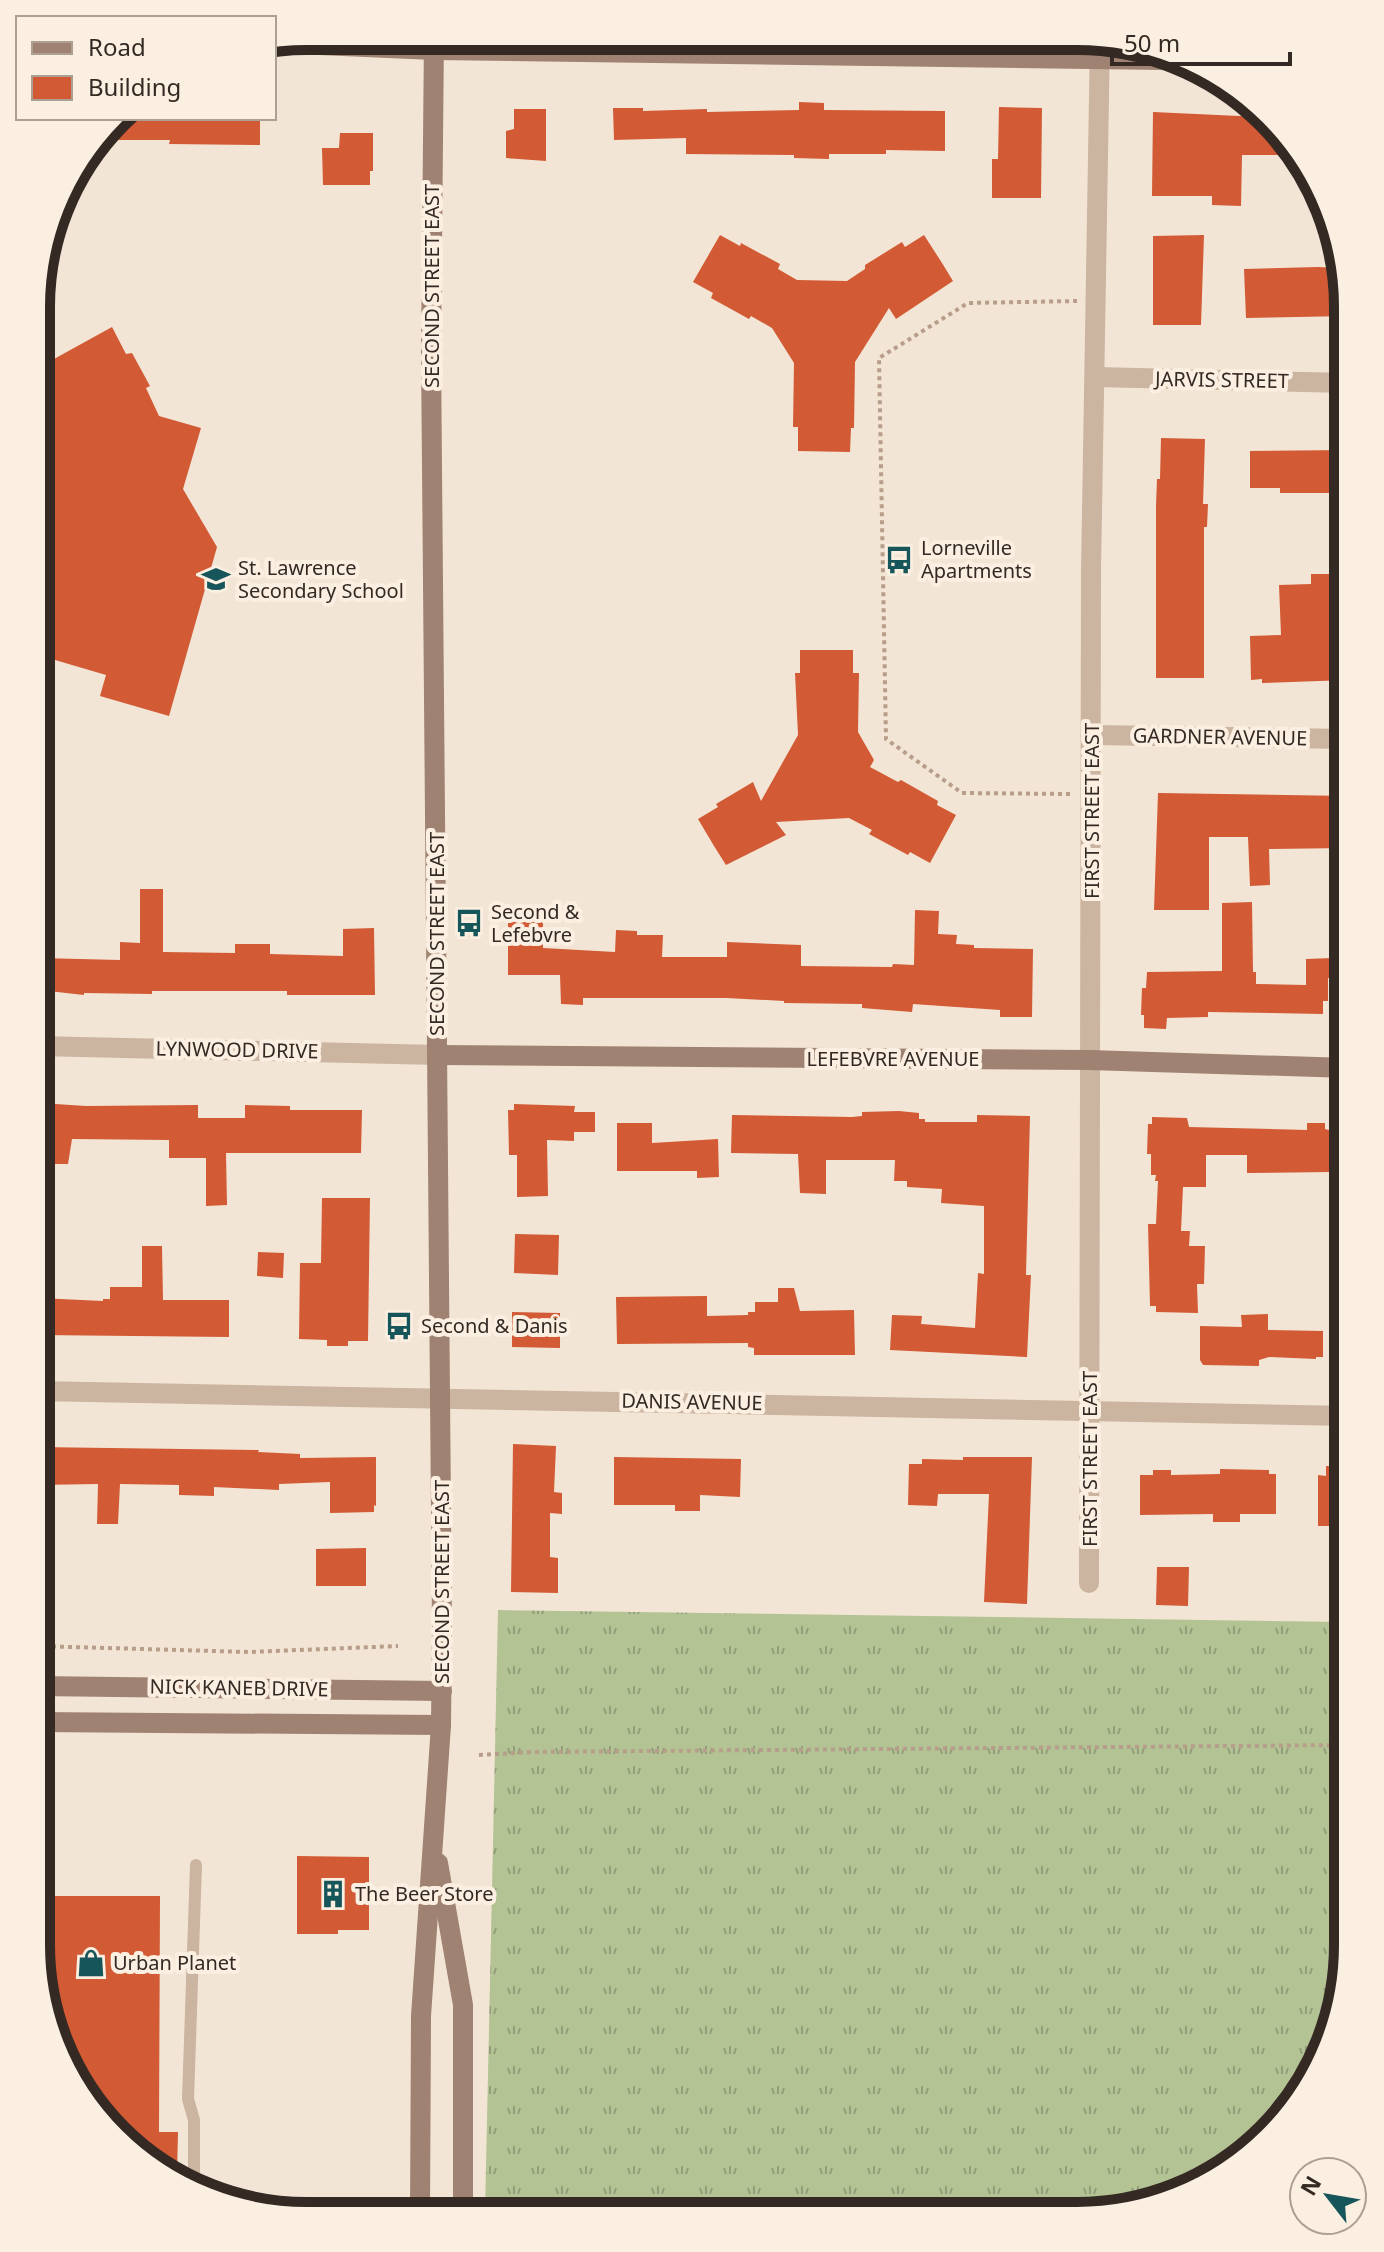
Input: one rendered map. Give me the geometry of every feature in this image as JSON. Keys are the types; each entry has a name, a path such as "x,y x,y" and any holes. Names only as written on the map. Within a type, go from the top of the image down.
{"street":[{"name":"SECOND STREET EAST","path":"420,2202 421,2016 442,1691 442,1397 431,351 434,50"},
{"name":"FIRST STREET EAST","path":"1089,1583 1091,571 1100,51"},
{"name":"JARVIS STREET","path":"1096,377 1334,383"},
{"name":"GARDNER AVENUE","path":"1093,735 1334,739"},
{"name":"LYNWOOD DRIVE","path":"50,1046 438,1055"},
{"name":"LEFEBVRE AVENUE","path":"438,1055 1089,1060 1334,1068"},
{"name":"DANIS AVENUE","path":"50,1391 1333,1416"},
{"name":"NICK KANEB DRIVE","path":"50,1686 442,1691"},
{"name":"NICK KANEB DRIVE","path":"50,1722 441,1725"},
{"name":"SECOND STREET EAST","path":"433,1832 463,2005 463,2202"}],"lane":[{"path":"194,2175 194,2120 188,2099 196,1865"}],"path":[{"path":"1092,794 962,793 886,739 879,358 968,303 1097,301"},
{"path":"50,1646 249,1652 398,1646"},
{"path":"479,1755 1333,1745"}],"green space":[{"path":"498,1610 1333,1622 1333,1962 1329,1995 1320,2028 1300,2074 1259,2127 1234,2149 1206,2168 1175,2182 1111,2200 485,2202"}],"building":[{"path":"799,102 824,103 824,110 945,111 945,151 886,150 886,154 829,154 829,159 794,158 794,155 686,154 686,138 614,140 613,108 643,108 643,111 707,109 707,112 799,110"},
{"path":"999,107 1042,108 1041,198 992,198 992,159 998,159"},
{"path":"514,109 546,109 546,161 506,158 506,131 514,129"},
{"path":"1153,112 1249,116 1284,155 1242,155 1241,206 1212,205 1212,196 1152,196"},
{"path":"130,120 260,120 260,145 117,140 117,134"},
{"path":"340,133 373,133 370,185 323,185 322,148 339,148"},
{"path":"720,235 780,264 778,269 797,280 847,281 865,269 865,265 902,242 905,247 924,235 953,281 896,319 889,308 855,362 854,428 851,428 850,452 798,451 798,427 793,427 794,363 772,328 711,298 713,293 693,282"},
{"path":"1204,235 1201,325 1153,325 1153,236"},
{"path":"1330,268 1334,316 1246,318 1244,269"},
{"path":"112,327 126,354 132,353 150,386 146,388 159,416 201,428 183,489 217,547 169,716 100,696 106,675 50,659 50,358 54,359"},
{"path":"1161,438 1205,439 1203,504 1208,504 1207,527 1204,527 1204,678 1156,678 1156,506"},
{"path":"1334,450 1334,493 1280,493 1280,488 1250,488 1250,451"},
{"path":"1311,574 1334,574 1334,680 1262,683 1262,679 1251,680 1250,636 1281,635 1279,585 1311,584"},
{"path":"800,650 853,650 853,673 859,673 858,732 874,760 870,767 898,782 901,780 956,815 930,863 869,834 872,830 849,818 776,822 786,835 726,865 714,846 698,819 753,782 761,801 798,735 795,673 800,673"},
{"path":"1158,793 1334,796 1334,848 1269,849 1270,885 1250,886 1248,837 1209,837 1209,910 1154,910"},
{"path":"140,889 163,889 163,952 235,953 235,944 270,944 270,954 343,956 343,929 374,928 375,995 287,995 287,991 152,991 152,994 84,995 50,991 50,958 120,960 120,942 140,943"},
{"path":"1252,902 1253,972 1256,972 1256,984 1306,985 1306,959 1332,958 1332,978 1328,978 1328,1001 1323,1001 1323,1014 1208,1012 1208,1017 1167,1018 1166,1029 1144,1028 1142,988 1146,988 1147,972 1222,971 1222,903"},
{"path":"915,910 939,911 938,934 957,935 956,944 974,945 974,948 1033,949 1032,1017 1000,1017 1000,1010 913,1004 912,1012 862,1008 862,1004 784,1003 726,998 583,998 583,1005 561,1004 560,975 508,975 508,913 543,913 543,948 615,952 616,930 637,931 637,935 663,935 662,957 727,957 727,942 801,945 801,966 892,967 893,964 914,965"},
{"path":"50,1104 198,1105 198,1118 245,1118 245,1105 290,1106 290,1110 362,1110 361,1153 226,1153 227,1205 206,1206 206,1158 169,1158 169,1140 72,1139 68,1164 50,1164"},
{"path":"514,1104 575,1106 574,1112 595,1112 595,1132 574,1132 574,1141 547,1140 548,1196 517,1197 517,1155 509,1155 508,1110 514,1110"},
{"path":"862,1112 919,1113 919,1119 925,1119 925,1122 977,1122 977,1115 1030,1116 1026,1275 1031,1275 1027,1357 890,1350 892,1315 922,1316 921,1324 975,1328 978,1273 984,1274 984,1206 941,1203 942,1189 907,1187 907,1181 894,1181 895,1160 826,1160 826,1194 800,1193 798,1154 731,1153 732,1115 852,1117 862,1116"},
{"path":"1152,1117 1187,1118 1189,1127 1307,1130 1307,1123 1325,1123 1325,1129 1329,1130 1330,1172 1247,1173 1247,1155 1206,1155 1206,1187 1183,1187 1181,1231 1190,1231 1189,1246 1205,1246 1204,1284 1197,1284 1198,1313 1156,1312 1156,1306 1150,1306 1148,1224 1156,1224 1158,1181 1155,1181 1156,1175 1151,1175 1151,1154 1147,1154 1148,1124 1152,1124"},
{"path":"617,1123 652,1123 652,1143 718,1139 719,1177 697,1178 697,1171 617,1171"},
{"path":"322,1198 370,1198 368,1341 348,1341 348,1346 327,1346 327,1340 299,1339 300,1263 321,1263"},
{"path":"515,1234 559,1235 558,1275 514,1273"},
{"path":"142,1246 162,1246 163,1300 229,1300 229,1337 50,1335 50,1299 103,1301 110,1299 110,1287 142,1287"},
{"path":"258,1252 284,1253 283,1278 257,1276"},
{"path":"778,1288 794,1288 800,1311 854,1310 855,1355 754,1355 754,1348 748,1347 748,1343 617,1344 616,1297 707,1296 707,1316 748,1315 748,1312 755,1312 755,1302 778,1302"},
{"path":"512,1312 560,1313 560,1348 512,1347"},
{"path":"1268,1314 1268,1330 1323,1331 1323,1357 1269,1357 1259,1360 1259,1366 1203,1365 1200,1360 1200,1326 1242,1327 1241,1315"},
{"path":"513,1444 556,1446 554,1492 562,1493 562,1514 550,1513 550,1557 558,1558 558,1593 511,1592"},
{"path":"50,1447 259,1450 300,1454 300,1458 376,1457 374,1512 330,1513 330,1482 279,1484 279,1490 214,1487 214,1496 179,1495 179,1485 120,1484 118,1524 97,1524 98,1484 50,1485"},
{"path":"614,1457 741,1459 740,1497 700,1495 700,1511 675,1511 675,1505 614,1505"},
{"path":"963,1457 1032,1457 1027,1604 984,1602 989,1494 938,1494 937,1506 908,1505 909,1464 922,1464 922,1459 963,1460"},
{"path":"1326,1466 1333,1466 1333,1526 1318,1526 1318,1475 1326,1476"},
{"path":"1220,1469 1269,1470 1269,1474 1276,1474 1276,1514 1240,1514 1240,1522 1213,1522 1213,1514 1140,1515 1140,1475 1153,1475 1153,1470 1171,1470 1171,1475 1220,1474"},
{"path":"366,1548 366,1586 316,1586 316,1549"},
{"path":"1157,1567 1189,1567 1188,1606 1156,1605"},
{"name":"The Beer Store","path":"297,1856 369,1857 369,1930 297,1934"},
{"path":"50,1896 160,1896 159,2132 178,2132 177,2167 125,2127 84,2074 70,2043 55,1995 50,1945"}],"place":[{"name":"Lorneville Apartments","path":"899,560"},
{"name":"St. Lawrence Secondary School","path":"216,579"},
{"name":"Second & Lefebvre","path":"469,923"},
{"name":"Second & Danis","path":"399,1326"},
{"name":"The Beer Store","path":"333,1894"},
{"name":"Urban Planet","path":"91,1963"}]}
